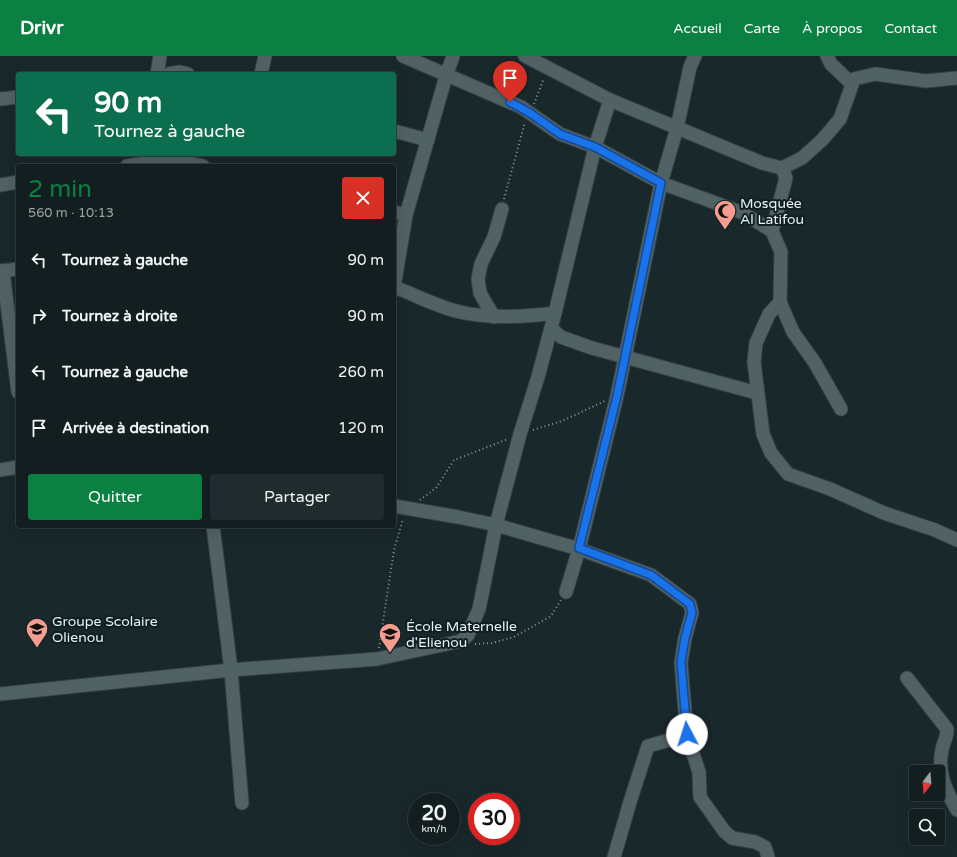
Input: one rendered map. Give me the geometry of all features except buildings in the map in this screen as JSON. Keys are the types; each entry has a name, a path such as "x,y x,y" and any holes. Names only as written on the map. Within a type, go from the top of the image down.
{"street":[{"path":"157,72 160,56"},
{"path":"261,72 265,56"},
{"path":"403,56 515,105 530,113 560,134 595,147 661,183 743,212 772,231 781,252 780,302 793,332 815,363 841,409"},
{"path":"396,262 400,213 428,140 446,76 454,56"},
{"path":"525,56 610,100 762,163 782,168 802,158 822,140 840,119 854,79 875,74 926,81 957,78"},
{"path":"566,592 579,548 617,396 661,183 677,128 690,67 695,56"},
{"path":"827,56 831,64 852,84"},
{"path":"0,99 16,97"},
{"path":"0,694 231,670 377,659 461,640 468,635 479,609 496,526 520,434 538,377 555,313 595,147 610,100"},
{"path":"396,132 428,140"},
{"path":"138,164 160,160 180,161 193,164"},
{"path":"772,231 786,178 782,168"},
{"path":"0,185 16,182"},
{"path":"494,317 480,293 478,279 481,264 494,237 502,209"},
{"path":"16,269 2,271 16,377"},
{"path":"396,288 460,312 494,317 555,313"},
{"path":"780,302 769,314 756,343 754,362 762,434 771,453 788,474 830,489 884,513 935,530 957,540"},
{"path":"551,328 561,337 592,348 626,356 757,393"},
{"path":"0,470 16,467"},
{"path":"396,506 458,517 579,548 651,575 690,604 692,613 685,638 681,662 687,734 699,772 700,797 724,831 732,838 755,842 765,847 768,857"},
{"path":"213,528 231,670 242,802"},
{"path":"906,678 947,729 941,757 941,777 957,810"},
{"path":"614,857 648,746 687,734"}],"path":[{"path":"502,209 524,125 548,68"},
{"path":"377,659 394,550 407,509 436,488 454,460 520,434 562,421 617,396"},
{"path":"461,640 470,644 482,644 514,637 551,616 566,592"}],"place":[{"name":"Mosquée Al Latifou","path":"725,230"},
{"name":"Groupe Scolaire Olienou","path":"37,648"},
{"name":"École Maternelle d'Elienou","path":"390,654"}],"route":[{"path":"510,102 530,113 560,134 595,147 661,183 617,396 579,548 651,575 690,604 692,613 685,638 681,662 687,734"}]}
